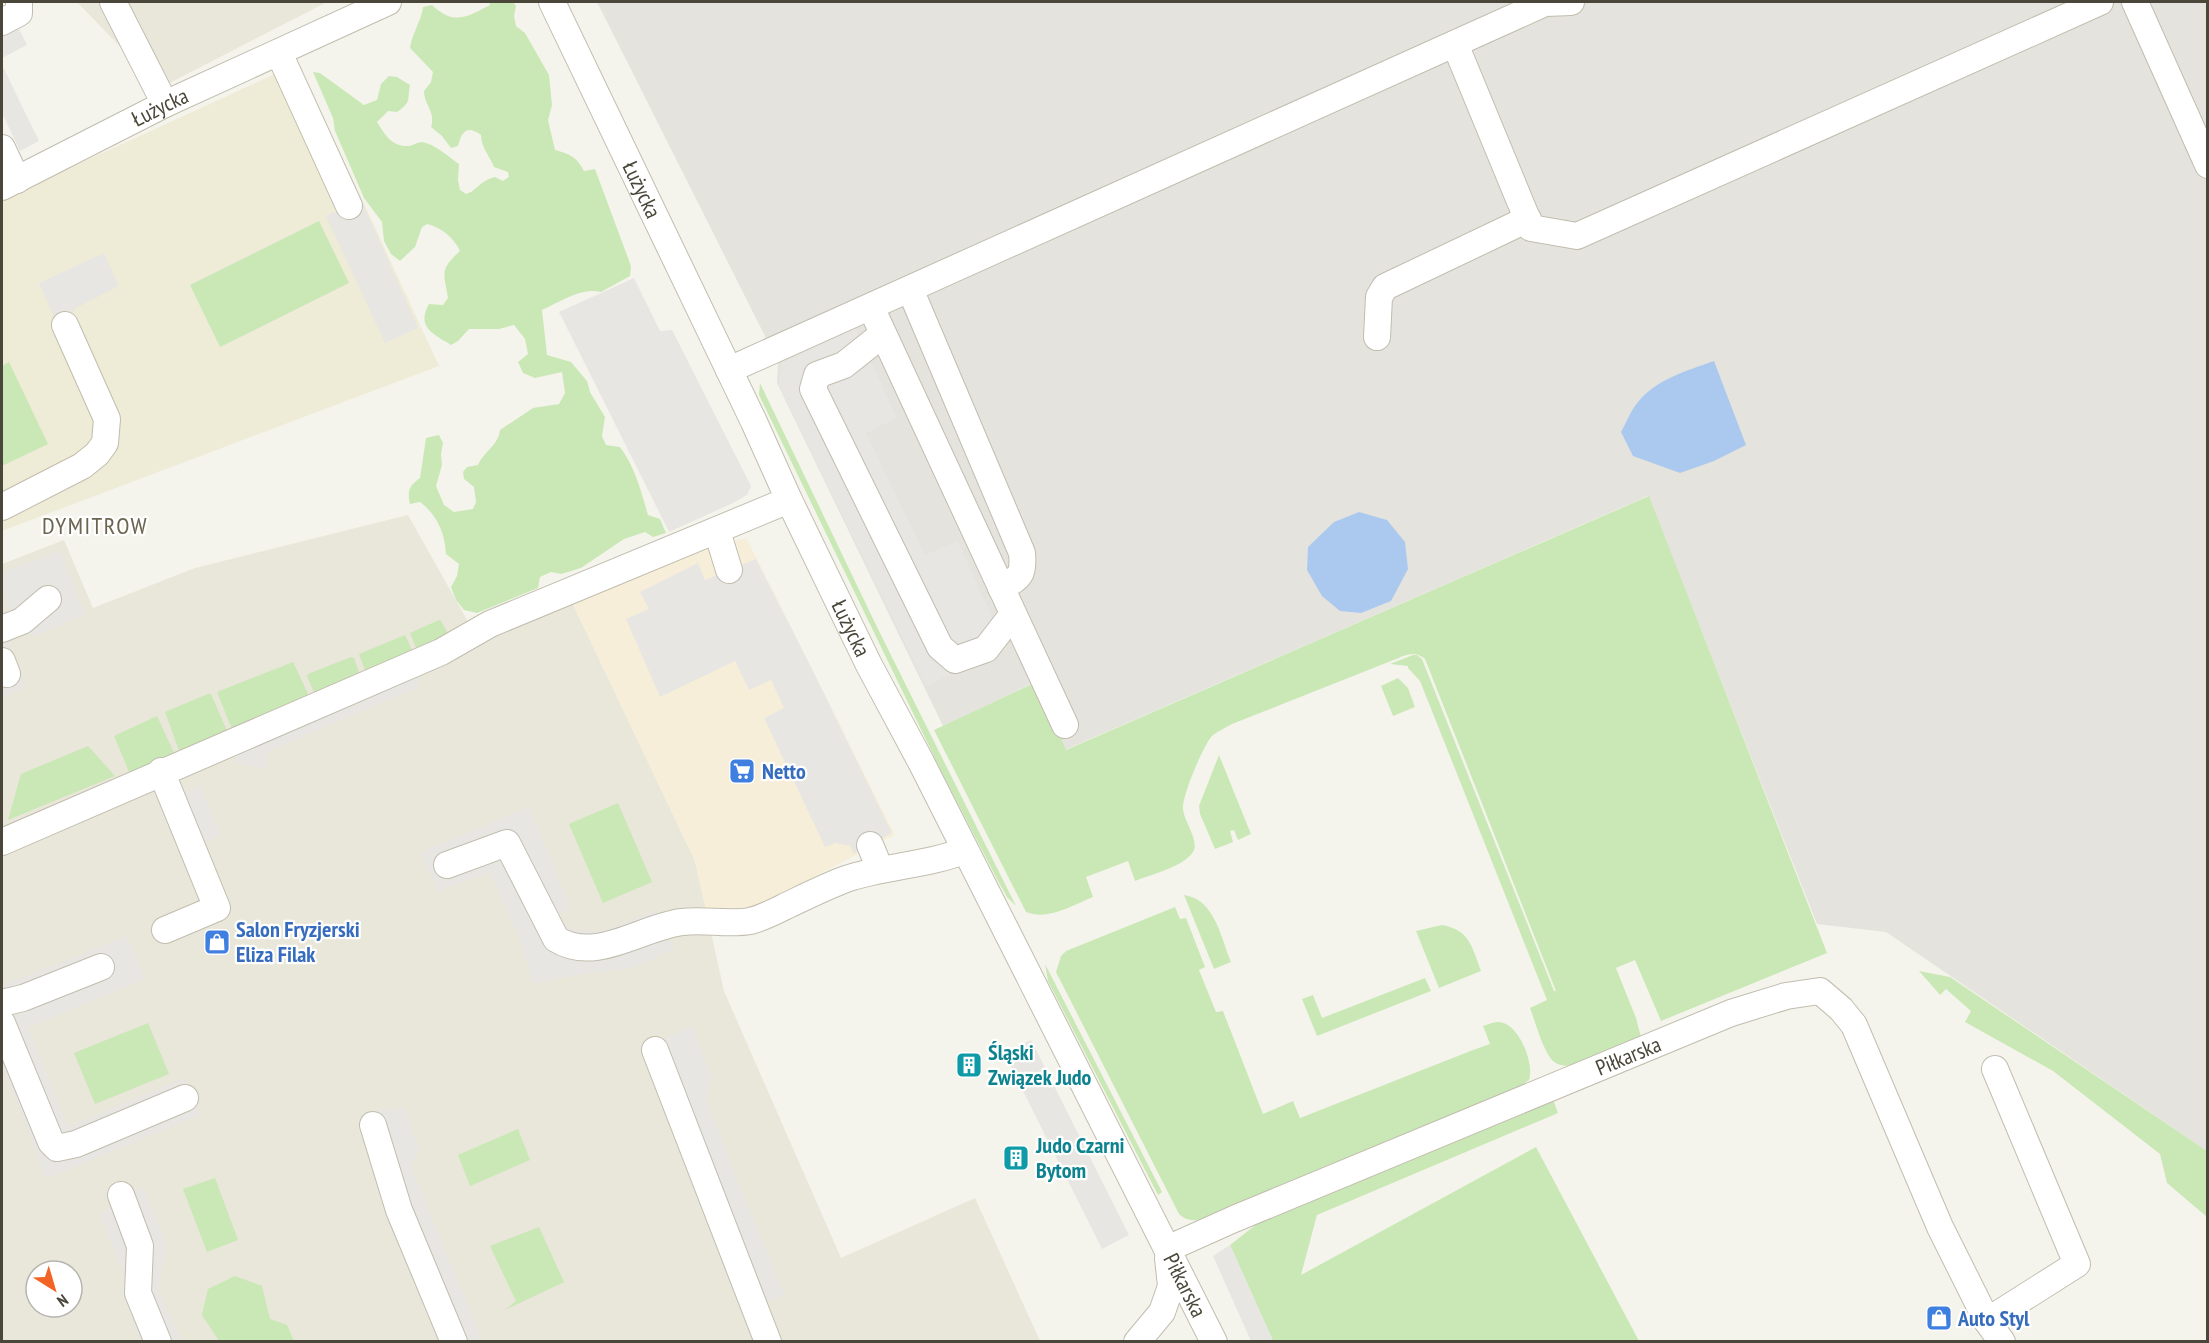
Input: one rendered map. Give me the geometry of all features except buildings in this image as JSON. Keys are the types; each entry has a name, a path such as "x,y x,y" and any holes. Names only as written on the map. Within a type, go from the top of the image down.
{"street":[{"path":"2,22 19,13 19,2"},
{"path":"113,2 165,104"},
{"name":"Łużycka","path":"552,2 869,665 965,850 1021,944 1167,1249"},
{"path":"729,370 1545,3 1571,2"},
{"path":"1455,44 1532,228 1577,236 2100,2"},
{"path":"2135,2 2208,165"},
{"name":"Łużycka","path":"9,183 165,104 279,53 375,4"},
{"path":"279,53 350,206"},
{"path":"2,148 9,183"},
{"path":"1377,337 1379,297 1385,287 1528,219"},
{"path":"910,289 1022,553 1023,568 1017,578 1001,588"},
{"path":"871,307 1065,725"},
{"path":"2,507 82,466 97,454 105,443 107,419 64,325"},
{"path":"883,333 844,365 817,375 813,389 940,647 955,660 986,649 1013,614"},
{"path":"2,842 161,771 441,652 490,624 789,500"},
{"path":"717,531 729,570"},
{"path":"2,629 22,621 48,598"},
{"path":"161,771 217,908 165,930"},
{"path":"447,865 507,843 556,939 565,945 582,949 605,945 684,921 723,923 753,921 845,879 880,869 952,856 965,850"},
{"path":"870,845 880,869"},
{"path":"2,1003 23,999 101,967"},
{"name":"Piłkarska","path":"1214,1341 1167,1249 1548,1082 1731,1013 1786,996 1820,991 1836,1004 1854,1025 1940,1227 1987,1321 2002,1341"},
{"path":"2,1023 51,1142 57,1148 76,1144 185,1098"},
{"path":"655,1050 768,1341"},
{"path":"1987,1321 2077,1264 1995,1069"},
{"path":"373,1125 399,1210 454,1341"},
{"path":"121,1195 140,1246 138,1293 158,1341"},
{"path":"1137,1341 1162,1312 1171,1286 1167,1249"}],"shaded area":[{"path":"77,2 327,2 160,88"},
{"path":"597,2 2207,2 2207,1151 1886,932 1817,924 1648,496 1065,750 1035,682 943,726 777,383 778,362"},
{"path":"18,27 27,45 2,58 2,36"},
{"path":"299,63 439,366 2,531 2,199"},
{"path":"3,67 39,141 20,151 2,113"},
{"path":"361,200 418,328 385,343 326,216"},
{"path":"104,253 119,286 74,309 71,324 59,328 39,283"},
{"path":"634,278 660,331 672,330 751,486 747,495 733,503 669,532 559,312"},
{"path":"855,327 897,418 866,433 925,555 958,541 1006,649 926,686 779,386 782,363"},
{"path":"408,515 480,643 570,598 695,861 724,991 841,1258 975,1198 1040,1341 2,1342 2,564 64,540 93,608 195,568"},
{"path":"747,539 895,835 758,906 706,910 695,861 570,598 700,544"},
{"path":"61,551 85,615 33,637 29,631 10,642 10,655 25,687 3,697 2,611 5,618 12,614 2,590 2,572"},
{"path":"756,559 892,833 854,854 850,846 836,843 825,847 764,718 784,708 771,680 749,690 735,661 660,697 626,619 649,609 640,592 698,563 705,580"},
{"path":"426,666 416,688 274,749 266,755 267,769 237,763 231,750"},
{"path":"200,786 221,836 203,843 182,793"},
{"path":"529,807 571,909 554,916 573,930 599,932 655,911 675,949 633,968 533,983 518,934 489,872 438,892 420,853"},
{"path":"127,936 145,979 28,1028 68,1127 185,1078 200,1115 46,1179 2,1062 2,986"},
{"path":"693,1026 712,1079 706,1098 785,1295 749,1311 643,1047"},
{"path":"1031,1040 1129,1235 1102,1249 1004,1053"},
{"path":"404,1107 419,1150 411,1167 483,1341 463,1341 390,1199 359,1122 373,1120 371,1112"},
{"path":"143,1187 166,1243 158,1291 182,1341 141,1341 121,1291 128,1285 100,1214"},
{"path":"1230,1245 1273,1341 1251,1341 1213,1256"}],"green space":[{"path":"489,2 513,2 516,6 514,16 516,26 525,33 549,75 552,105 548,120 555,150 579,162 584,171 595,169 631,266 630,276 601,292 578,293 542,310 547,355 571,362 587,381 590,392 605,417 602,436 606,445 620,447 634,471 648,515 660,519 666,533 653,537 645,532 624,539 581,568 561,574 551,572 540,577 538,588 477,613 464,610 456,600 451,587 457,576 459,564 446,554 442,532 435,519 420,502 410,504 409,492 411,486 420,478 426,438 439,435 443,443 442,465 436,486 444,505 454,512 473,509 476,502 474,487 464,479 463,472 467,467 478,465 497,440 500,430 533,408 559,404 565,393 562,372 535,378 523,373 518,362 528,354 525,339 514,325 499,329 469,329 451,345 428,329 424,319 425,312 429,304 443,305 448,298 445,283 446,268 460,251 446,234 427,224 422,227 415,247 400,261 391,254 384,241 382,222 364,198 313,72 320,73 364,105 377,100 381,84 389,76 397,77 410,85 407,103 397,112 388,111 377,122 390,139 403,146 420,142 427,143 446,154 459,164 460,190 466,194 495,177 503,181 509,177 508,172 494,167 484,148 481,135 472,130 466,131 458,146 451,148 431,127 432,117 424,91 431,82 433,72 410,48 423,7 432,5 447,16 461,17 490,5"},
{"path":"319,221 349,283 220,347 190,285"},
{"path":"9,362 48,444 2,466 2,366"},
{"path":"760,383 877,627 1016,906 1007,897 998,881 942,773 759,395"},
{"path":"1649,496 1827,953 1661,1021 1635,960 1616,968 1641,1037 1576,1065 1558,1064 1553,1061 1546,1050 1530,1008 1547,1000 1420,681 1408,666 1390,664 1413,655 1422,659 1554,991 1556,991 1425,659 1421,656 1417,654 1413,654 1405,656 1232,724 1214,734 1208,741 1189,783 1184,803 1184,814 1195,842 1193,852 1175,866 1135,881 1128,861 1086,877 1093,897 1069,908 1043,915 1026,912 934,730 1036,682 1066,750"},
{"path":"439,620 447,632 443,640 417,650 410,633"},
{"path":"405,635 413,652 366,673 359,654"},
{"path":"351,657 354,658 360,675 315,695 308,674"},
{"path":"293,662 310,698 233,732 217,692"},
{"path":"1398,678 1408,688 1415,707 1393,716 1381,686"},
{"path":"211,694 228,733 180,753 165,712"},
{"path":"157,716 175,755 130,774 114,736"},
{"path":"88,746 115,776 8,820 21,774"},
{"path":"1219,755 1251,834 1238,840 1234,830 1230,831 1233,842 1215,849 1200,814 1199,806"},
{"path":"618,803 652,882 603,903 569,824"},
{"path":"1184,895 1195,898 1210,912 1220,931 1231,962 1214,969"},
{"path":"1175,907 1180,919 1186,918 1205,967 1199,970 1216,1012 1223,1011 1263,1114 1293,1101 1300,1118 1490,1044 1483,1026 1495,1022 1505,1023 1518,1035 1527,1054 1529,1080 1516,1090 1203,1219 1187,1219 1179,1214 1056,972 1061,956 1066,951"},
{"path":"1442,925 1451,927 1464,935 1472,947 1481,971 1439,988 1416,931"},
{"path":"1045,964 1162,1192 1158,1195 1048,981"},
{"path":"1919,971 1950,977 2207,1151 2207,1217 2167,1183 2160,1154 2053,1071 1965,1022 1971,1011 1946,989 1940,995"},
{"path":"1425,978 1431,991 1317,1036 1302,999 1313,995 1322,1018"},
{"path":"148,1023 169,1074 95,1104 74,1053"},
{"path":"1553,1099 1558,1113 1317,1215 1301,1275 1536,1147 1639,1341 1273,1341 1230,1245 1258,1223"},
{"path":"518,1129 530,1160 470,1186 458,1155"},
{"path":"215,1178 238,1240 207,1252 183,1189"},
{"path":"539,1227 564,1282 505,1310 516,1301 490,1246"},
{"path":"235,1276 262,1286 270,1319 287,1325 294,1341 219,1341 202,1315 208,1289"}],"water":[{"path":"1714,361 1746,445 1714,461 1680,473 1633,456 1621,432 1638,402 1663,382"},
{"path":"1359,512 1387,520 1405,542 1408,569 1391,601 1361,613 1340,611 1322,596 1307,570 1308,547 1334,522"}],"place":[{"name":"Netto","path":"742,771"},
{"name":"Salon Fryzjerski Eliza Filak","path":"217,942"},
{"name":"Śląski Związek Judo","path":"969,1065"},
{"name":"Judo Czarni Bytom","path":"1016,1158"},
{"name":"Auto Styl","path":"1939,1318"}],"district":[{"name":"DYMITROW","path":"95,526"}]}
